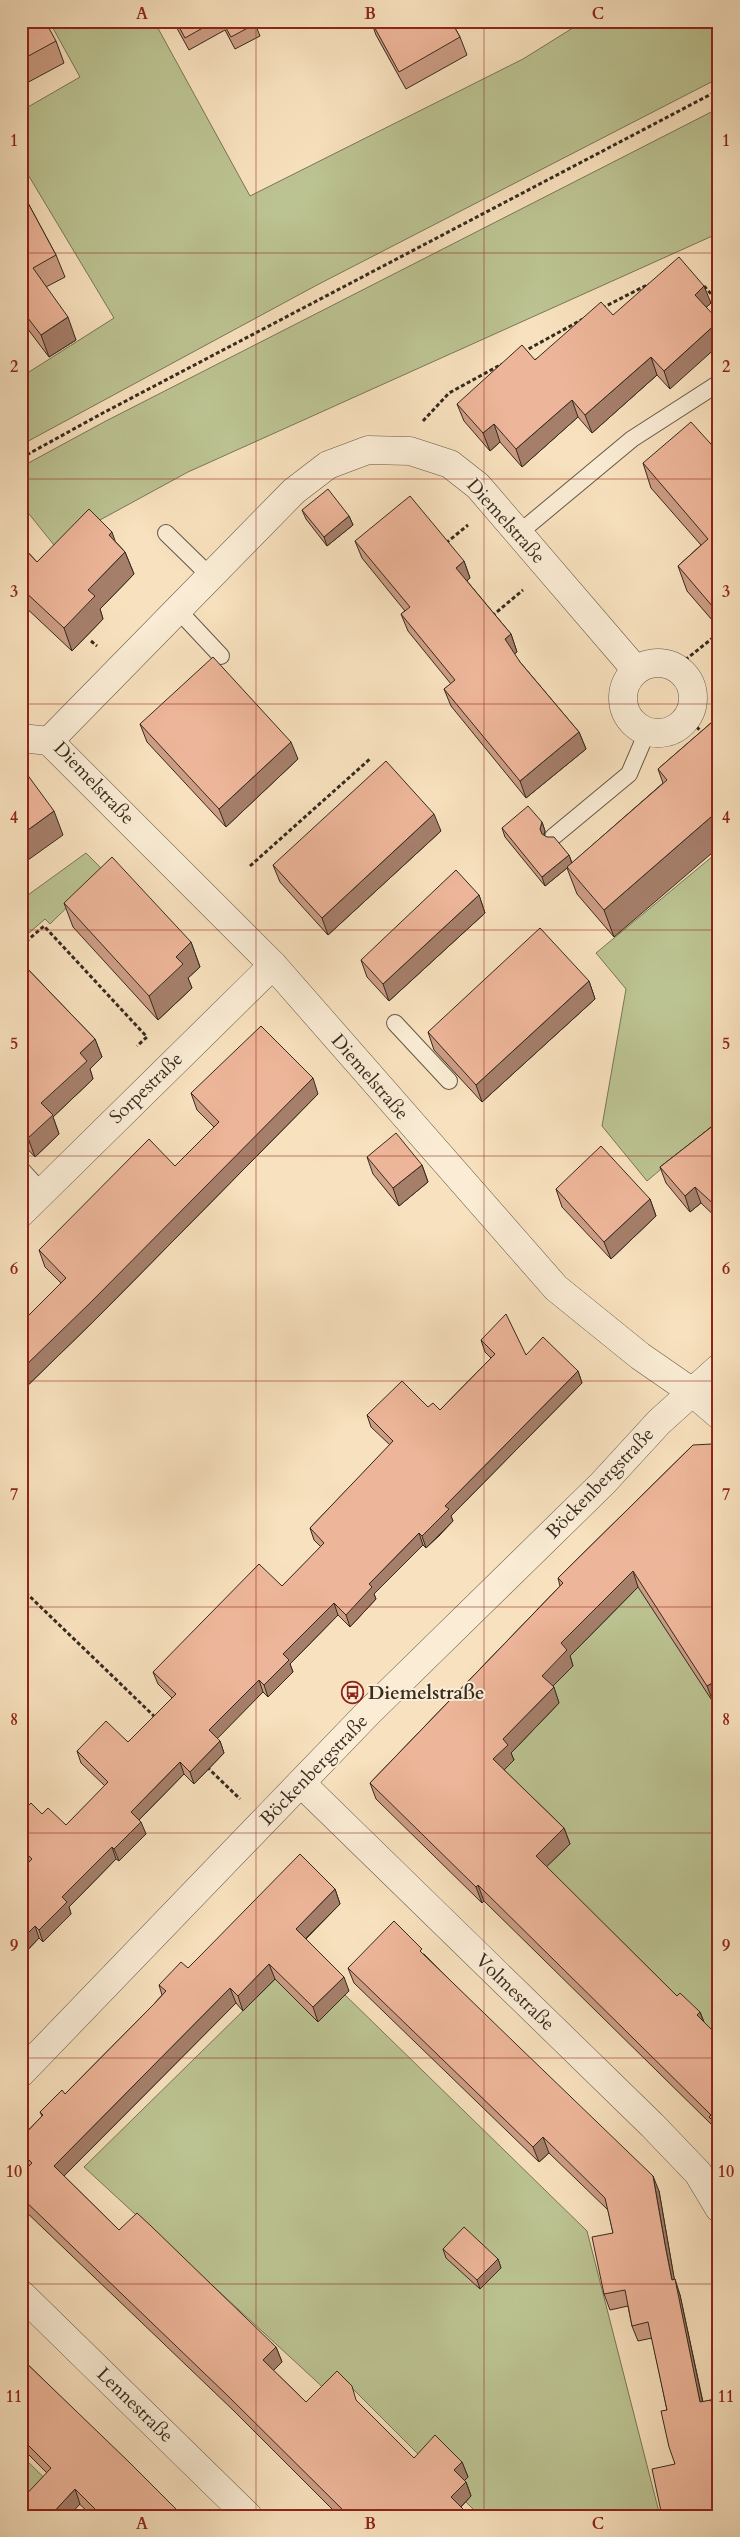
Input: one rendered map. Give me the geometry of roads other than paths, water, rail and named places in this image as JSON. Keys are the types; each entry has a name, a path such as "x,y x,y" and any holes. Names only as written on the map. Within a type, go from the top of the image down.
{"street":[{"name":"Diemelstraße","path":"636,670 478,486 450,464 410,451 368,450 328,465 294,491 50,740 273,965 556,1288 640,1356 692,1392 719,1415"},
{"path":"652,663 663,663 675,668 688,678 693,694 692,706 697,727 660,734 647,732 632,723 622,698 625,682 636,670 652,663"},
{"path":"21,738 50,740"},
{"name":"Sorpestraße","path":"21,1212 273,965"},
{"name":"Böckenbergstraße","path":"21,2073 368,1713 603,1483 659,1422 719,1368"},
{"name":"Volmestraße","path":"301,1783 652,2125 698,2173 719,2208"},
{"name":"Lennestraße","path":"21,2294 248,2516"}],"lane":[{"path":"519,533 632,439 719,383"},
{"path":"166,533 210,576"},
{"path":"177,609 221,656"},
{"path":"553,837 629,774 647,732"},
{"path":"395,1023 449,1081"},
{"path":"21,1169 41,1191"}],"place":[{"name":"Diemelstraße","path":"352,1693"}]}
